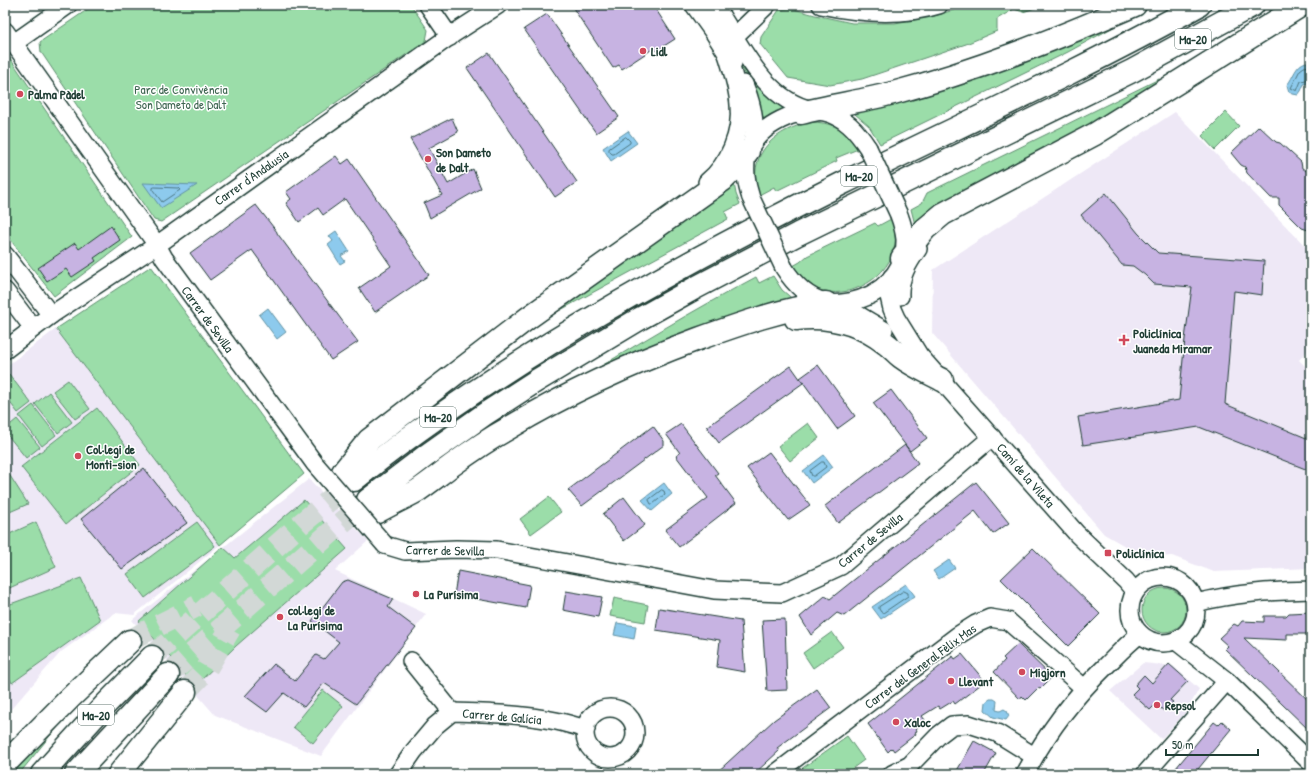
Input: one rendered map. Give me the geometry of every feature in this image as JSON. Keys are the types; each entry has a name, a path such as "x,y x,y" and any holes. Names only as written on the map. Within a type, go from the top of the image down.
{"highway":[{"path":"812,112 885,95 1018,53 1135,5"},
{"name":"Ma-20","path":"662,223 528,318 369,440 349,476 375,463 423,427 526,358 682,266 824,193 1090,63 1199,5"},
{"name":"Ma-20","path":"686,344 619,372 541,409 485,442 418,490 372,506 427,455 485,414 536,381 641,318 720,274 805,231 1125,75 1253,5"},
{"path":"902,258 925,229 951,209 1095,134 1302,5"},
{"path":"662,223 723,180 737,166 750,148"},
{"path":"686,344 769,315 805,306 828,303"},
{"path":"686,344 776,322 810,318 830,318 852,324 869,332 902,358 942,380"},
{"path":"6,762 130,641"},
{"name":"Ma-20","path":"42,774 105,705 152,657"},
{"name":"Ma-20","path":"76,774 168,675"},
{"path":"119,774 185,692"}],"street":[{"path":"9,37 68,5"},
{"path":"428,5 450,37"},
{"name":"Carrer d'Andalusia","path":"5,350 50,315 156,245 450,37 498,5"},
{"path":"694,5 727,54 744,85 750,100 754,130 750,148"},
{"path":"714,5 759,73 776,93 797,106 812,112 839,118 855,130 868,148 899,215 905,238 902,258 892,277 884,287 870,296 850,302 828,303"},
{"path":"820,5 841,9 882,12 926,9 939,5"},
{"path":"735,36 768,6"},
{"name":"Carrer de Sevilla","path":"9,37 164,258 315,464 385,545 405,551 456,549 497,550 714,590 782,592 841,566 992,437"},
{"path":"662,223 668,213 710,180 720,169 735,140 738,126 739,104 727,54"},
{"path":"750,148 757,138 774,123 792,115 812,112"},
{"name":"Camí de la Vileta","path":"750,148 746,175 751,198 790,279 806,293 857,314 881,328 904,347 919,355"},
{"path":"919,355 901,301 901,282 911,258 928,236 942,223 1006,188 1032,168"},
{"path":"5,255 50,315"},
{"name":"Camí de la Vileta","path":"892,277 888,292 892,309 919,355 1077,534 1126,581 1135,592"},
{"path":"5,291 33,328"},
{"path":"1164,577 1174,579 1184,584 1192,592 1196,602 1197,612 1191,630 1176,641 1166,644 1148,640 1140,634 1133,625 1130,614 1131,602 1135,592 1152,578 1164,577"},
{"path":"1196,602 1220,597 1278,590 1311,590"},
{"name":"Carrer del General Fèlix Mas","path":"775,774 957,636 976,624 990,618 1008,621 1084,688"},
{"path":"1025,774 1034,756 1068,707 1084,688 1129,642 1140,634"},
{"path":"1176,641 1227,681 1311,763"},
{"path":"411,661 452,712"},
{"path":"1145,774 1227,681"},
{"name":"Carrer de Galícia","path":"407,770 414,751 435,726 452,712 522,716 557,721 586,729"},
{"path":"892,774 910,765 952,725 969,724 996,733 1034,756"}],"shaded area":[{"name":"Policlínica Juaneda Miramar","path":"1175,112 1311,252 1311,347 1299,360 1311,372 1311,568 1214,572 1172,556 1146,558 1104,534 932,333 933,270"},
{"name":"Col·legi de Monti-sion","path":"56,329 220,545 134,615 115,613 61,652 5,716 5,367"},
{"name":"col·legi de La Purísima","path":"309,479 368,541 335,571 426,614 321,756 215,715 132,620"},
{"name":"Repsol","path":"1143,663 1173,666 1199,689 1186,712 1161,739 1110,691"}],"green space":[{"name":"Parc de Convivència Son Dameto de Dalt","path":"94,5 411,5 428,30 426,41 161,222 154,220 41,52 40,42"},
{"path":"970,5 1044,5 1023,12 1014,9 997,19 997,31 966,44 862,79 830,85 788,78 760,44 761,37 779,10 790,8 852,23 895,23 934,16"},
{"path":"706,7 757,83 772,98 789,111 760,126 752,85 705,8"},
{"path":"1130,18 1068,52 880,144 869,126 855,114 856,111"},
{"path":"5,51 132,237 54,296 5,233"},
{"path":"1159,79 1163,81 916,229 911,209 922,203 927,193"},
{"path":"1226,112 1239,126 1215,150 1202,136"},
{"path":"813,122 828,124 840,129 849,137 858,149 836,158 837,161 776,191 774,187 759,195 756,180 756,167 760,155 767,145 787,130 799,125"},
{"path":"733,178 736,194 740,204 725,212 728,219 544,319"},
{"path":"891,219 895,237 892,255 886,266 877,276 866,284 855,289 842,292 829,292 809,285 793,266 807,256 875,223 878,226"},
{"path":"151,266 304,474 220,545 56,329"},
{"path":"773,276 782,290 795,301 570,385 685,316 756,277 759,283"},
{"path":"9,374 31,403 18,413 5,396 5,377"},
{"path":"68,380 90,409 75,419 53,391"},
{"path":"49,392 72,422 58,433 35,404"},
{"path":"33,405 56,435 42,446 19,416"},
{"path":"97,408 140,465 66,524 21,467"},
{"path":"17,419 40,447 26,458 5,432 5,429"},
{"path":"808,423 819,438 790,461 778,446"},
{"path":"5,468 28,504 5,514"},
{"path":"549,497 561,512 531,534 520,519"},
{"path":"304,500 347,549 236,646 195,686 139,621 223,547 235,558"},
{"path":"36,522 56,567 5,590 5,536"},
{"path":"197,522 215,546 145,598 127,574"},
{"path":"81,578 100,620 12,683 5,670 5,606"},
{"path":"1160,588 1168,588 1173,589 1180,594 1185,601 1185,619 1180,626 1173,631 1160,632 1152,629 1145,622 1142,614 1142,606 1145,598 1152,591"},
{"path":"614,598 648,605 645,622 610,616"},
{"path":"832,632 843,647 813,668 803,653"},
{"path":"323,690 343,706 313,743 293,727"},
{"path":"86,696 49,737 19,774 7,774"},
{"path":"847,736 864,760 845,774 799,774 797,772"}],"water":[{"path":"1306,62 1311,63 1311,82 1304,84 1298,95 1293,94 1289,92 1287,85 1297,68"},
{"path":"628,131 637,143 611,161 603,148"},
{"path":"143,183 197,185 161,208"},
{"path":"336,231 349,251 341,256 345,261 340,264 328,245 333,241 329,236"},
{"path":"268,308 286,332 277,339 259,315"},
{"path":"824,455 833,467 812,483 803,471"},
{"path":"664,483 672,494 652,511 642,500"},
{"path":"949,560 955,568 939,579 933,571"},
{"path":"906,584 915,596 881,619 872,607"},
{"path":"617,623 636,626 634,639 614,635"},
{"path":"990,699 997,701 996,710 1000,711 1004,709 1007,711 1009,716 1006,720 993,717 985,710 986,702"}],"building":[{"path":"571,5 653,5 675,39 656,51 654,48 622,69 619,65 613,68"},
{"path":"547,14 619,117 596,133 524,29"},
{"path":"489,53 577,182 555,197 467,68"},
{"name":"Son Dameto de Dalt","path":"452,118 458,132 429,148 448,184 473,169 481,188 430,218 424,203 442,195 410,139"},
{"path":"1259,126 1301,162 1302,168 1311,174 1311,231 1302,228 1279,205 1279,198 1271,198 1247,173 1245,167 1241,165 1231,153"},
{"path":"336,156 342,164 349,159 429,275 375,312 359,288 391,266 345,199 323,215 318,208 299,222 286,203 291,199 286,192"},
{"path":"1106,193 1138,233 1158,253 1264,261 1262,295 1234,291 1225,404 1311,440 1311,460 1308,470 1199,427 1083,445 1078,417 1179,400 1192,287 1154,284 1133,266 1122,265 1081,215"},
{"path":"256,205 358,342 331,360 252,250 210,280 190,253"},
{"path":"111,226 120,240 94,258 96,261 72,277 66,269 47,281 38,268 75,243 79,249"},
{"path":"818,365 855,416 837,429 800,378"},
{"path":"791,366 803,383 719,443 707,427"},
{"path":"891,390 927,438 910,451 873,403"},
{"path":"681,424 718,473 715,475 736,503 679,547 665,530 708,498 676,456 680,453 666,434"},
{"path":"653,426 664,441 664,445 582,506 568,490"},
{"path":"905,445 918,463 838,523 825,506"},
{"path":"769,452 810,505 788,520 747,468"},
{"path":"144,468 187,523 122,569 81,519"},
{"path":"976,482 1009,523 993,534 975,511 844,616 837,613 811,635 800,617 825,596 830,599"},
{"path":"624,497 645,525 624,541 603,514"},
{"path":"1033,548 1100,614 1068,646 1001,579"},
{"path":"458,571 530,585 526,608 454,595"},
{"path":"348,580 393,599 388,607 416,628 356,704 324,683 304,707 284,693 267,712 245,696 274,664 295,681 316,655 324,659 339,642 312,621 342,582"},
{"path":"566,591 602,597 598,617 563,610"},
{"path":"659,608 741,621 745,672 717,667 720,640 656,630"},
{"path":"1311,612 1311,634 1287,634 1287,640 1244,638 1311,703 1311,732 1225,649 1228,646 1219,638 1234,624 1238,626 1242,621 1264,622 1264,616 1286,616 1289,613"},
{"path":"785,619 787,690 767,691 762,620"},
{"name":"Migjorn","path":"1018,644 1052,677 1026,700 1022,696 1020,699 994,672 1005,660 1003,658"},
{"path":"962,654 983,679 978,683 980,685 955,704 953,701 940,709 938,706 922,716 925,720 916,729 916,734 894,751 892,748 888,752 868,724 953,656 955,659"},
{"path":"1169,664 1188,681 1170,700 1173,702 1164,711 1156,704 1150,710 1132,694 1138,688 1135,685 1144,675 1152,683"},
{"path":"817,689 831,708 777,748 779,751 754,774 715,774 774,720"},
{"path":"1222,721 1231,729 1194,774 1171,774 1214,722 1218,725"},
{"path":"974,741 996,753 984,774 955,774"}],"tunnel":[{"path":"152,657 302,523 354,480"},
{"path":"168,675 368,500"},
{"path":"130,641 197,606"},
{"path":"185,692 206,670 230,629"}],"place":[{"name":"Lidl","path":"643,51"},
{"name":"Palma Pàdel","path":"20,94"},
{"name":"Son Dameto de Dalt","path":"428,159"},
{"name":"Policlínica Juaneda Miramar","path":"1124,340"},
{"name":"Col·legi de Monti-sion","path":"78,456"},
{"name":"Policlínica","path":"1108,553"},
{"name":"La Purísima","path":"416,594"},
{"name":"col·legi de La Purísima","path":"280,617"},
{"name":"Migjorn","path":"1022,672"},
{"name":"Llevant","path":"951,681"},
{"name":"Repsol","path":"1157,705"},
{"name":"Xaloc","path":"896,722"}]}
